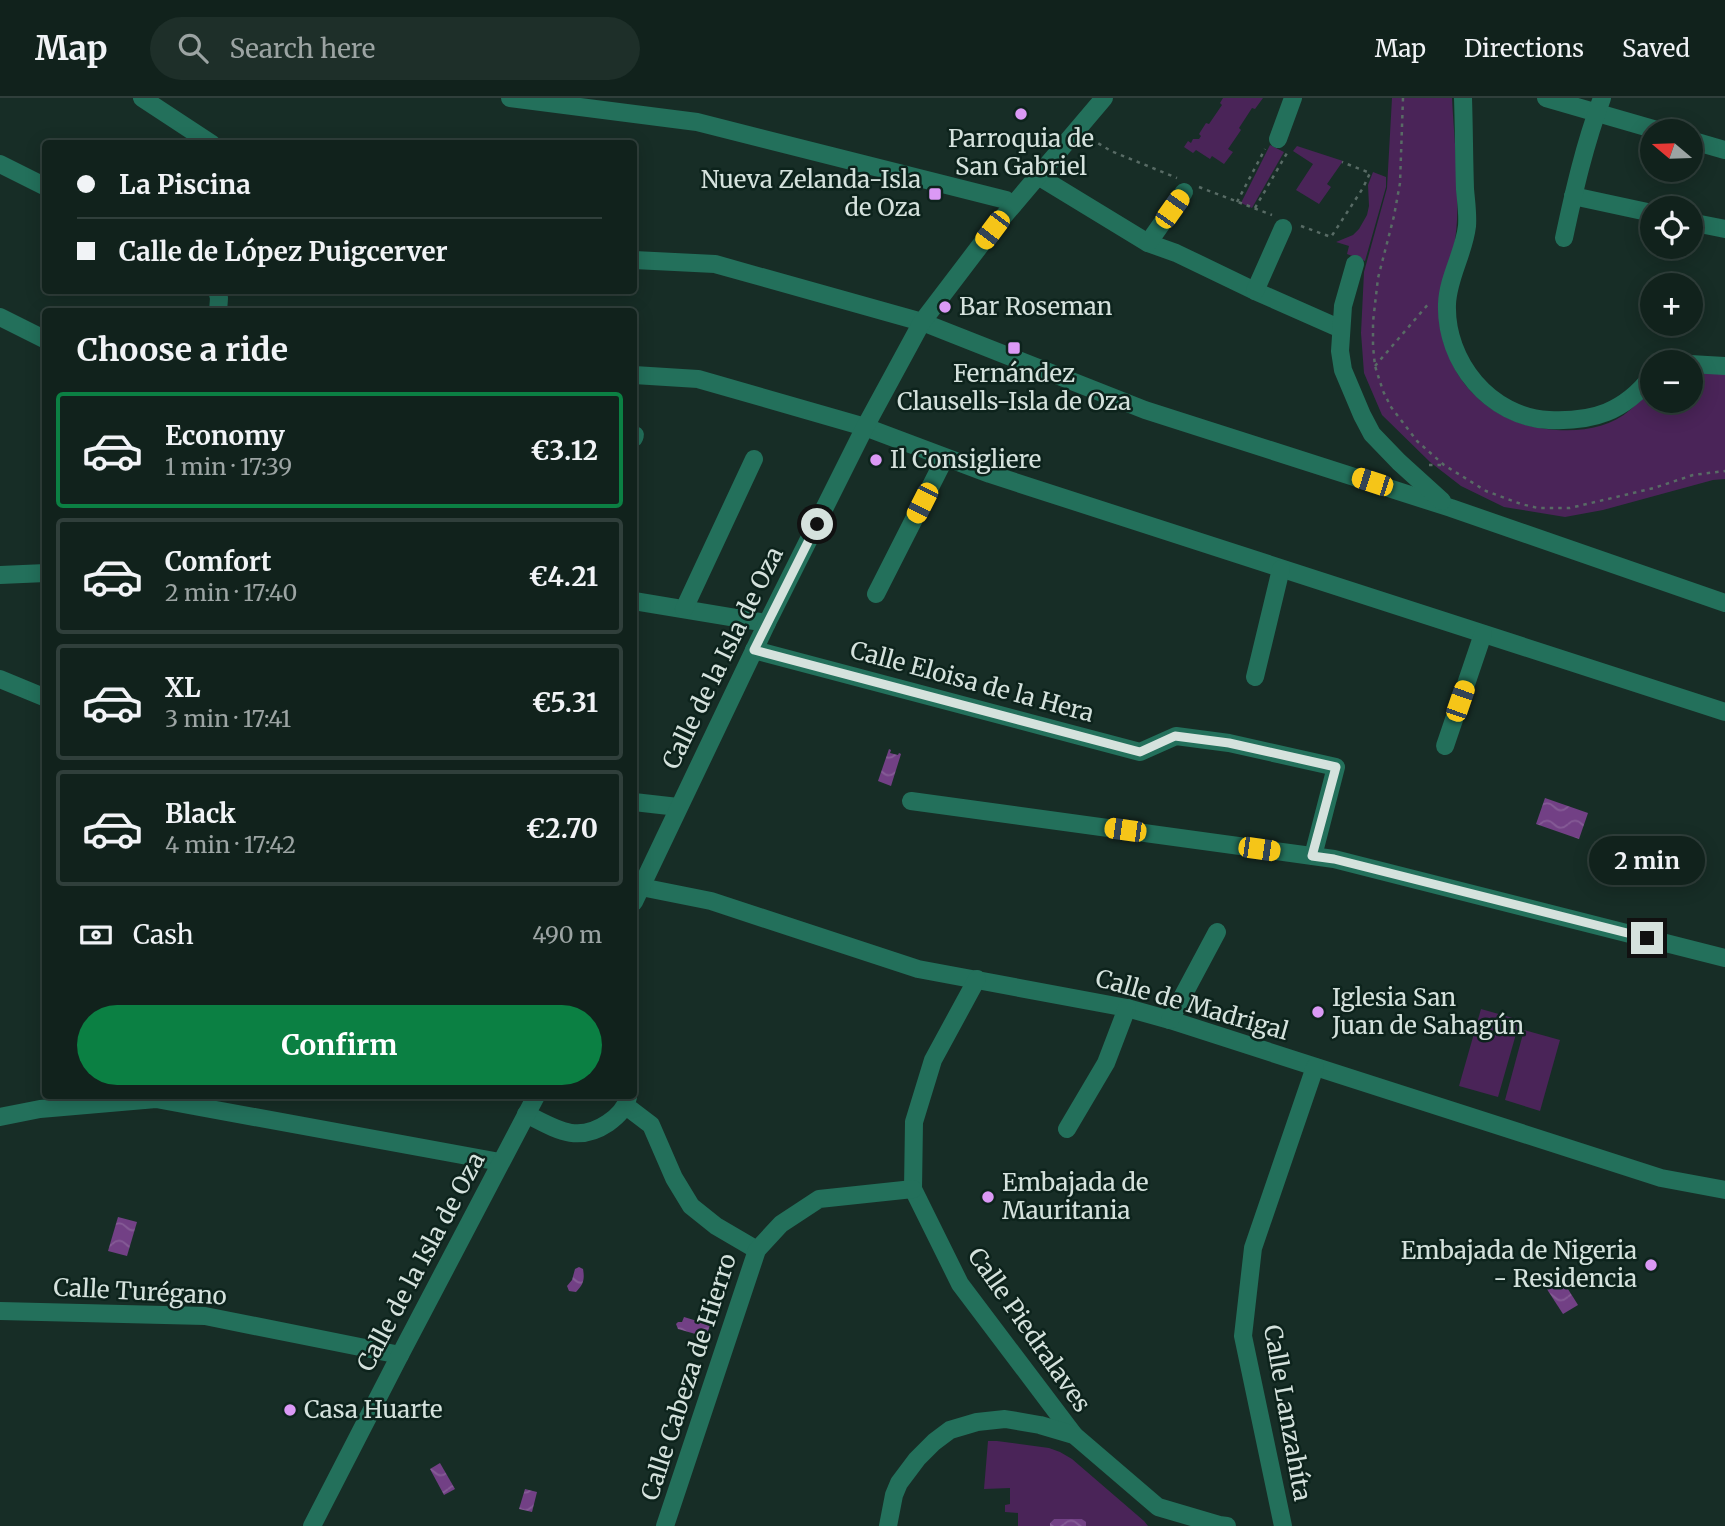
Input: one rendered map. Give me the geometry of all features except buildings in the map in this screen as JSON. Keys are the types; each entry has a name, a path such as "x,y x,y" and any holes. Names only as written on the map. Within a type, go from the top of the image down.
{"street":[{"path":"142,98 206,140"},
{"path":"510,98 697,122 1006,200 1013,205"},
{"name":"Calle de la Isla de Oza","path":"637,894 767,623 922,321 1013,205 1104,98"},
{"path":"1278,143 1293,98"},
{"path":"1463,98 1466,226 1447,304 1458,357 1479,388 1493,401 1527,417 1546,420 1588,418 1624,404 1640,390"},
{"path":"1546,98 1599,106 1640,123"},
{"path":"1564,238 1599,106"},
{"path":"1703,144 1725,150"},
{"path":"0,164 42,185"},
{"path":"1038,176 1148,243 1176,253 1341,329"},
{"path":"1148,243 1184,185"},
{"path":"1573,196 1640,210"},
{"path":"1703,225 1725,229"},
{"path":"1255,291 1283,228"},
{"path":"637,260 715,264 922,321 1145,410 1451,508 1725,603"},
{"path":"1355,264 1343,306 1339,351 1343,370 1372,434 1407,470 1451,508"},
{"path":"0,317 42,338"},
{"path":"1703,364 1725,366"},
{"path":"637,375 698,379 865,428 990,474 1725,712"},
{"path":"876,594 945,458"},
{"path":"684,609 754,459"},
{"path":"1255,677 1281,569"},
{"path":"0,575 42,573"},
{"path":"637,601 767,623"},
{"path":"1445,746 1483,634"},
{"name":"Calle Eloisa de la Hera","path":"754,650 1140,752 1175,736 1229,743 1336,767 1312,856"},
{"path":"0,679 42,696"},
{"path":"911,801 1334,859 1725,958"},
{"path":"637,802 678,807"},
{"name":"Calle de Madrigal","path":"637,894 711,901 918,969 1127,1008 1661,1178 1725,1190"},
{"path":"1170,1020 1217,932"},
{"name":"Calle Piedralaves","path":"976,979 933,1060 914,1122 913,1189 960,1284 1074,1435"},
{"path":"1067,1129 1106,1063 1127,1008"},
{"name":"Calle Lanzahíta","path":"1283,1526 1243,1336 1253,1248 1315,1067"},
{"path":"0,1117 40,1110 156,1099 500,1162"},
{"name":"Calle de la Isla de Oza","path":"312,1526 534,1099"},
{"path":"526,1114 557,1130 581,1134 595,1131 612,1121 627,1101 651,1125 674,1178 691,1206 716,1226 757,1250"},
{"name":"Calle Cabeza de Hierro","path":"665,1526 757,1250 781,1224 819,1199 913,1189"},
{"name":"Calle Turégano","path":"0,1311 205,1316 400,1354"},
{"path":"888,1526 894,1495 900,1483 934,1442 950,1430 977,1422 1004,1419 1040,1425 1074,1435 1158,1507 1227,1526"},
{"path":"1158,1507 1164,1526"}],"path":[{"path":"1085,136 1184,185 1239,202 1278,143"},
{"path":"1255,209 1278,143"},
{"path":"1331,237 1370,173 1342,162"},
{"path":"1376,366 1441,289 1449,288"}],"shaded area":[{"path":"1223,98 1263,98 1255,109 1252,108 1239,128 1241,130 1228,149 1233,152 1224,164 1212,156 1210,159 1196,150 1193,153 1184,147 1188,141 1191,143 1193,139 1199,139 1206,123 1209,124 1222,105 1220,103"},
{"path":"1392,98 1452,98 1457,220 1442,333 1455,370 1473,394 1497,413 1525,425 1552,430 1599,426 1621,417 1640,399 1640,413 1703,413 1703,372 1725,374 1725,479 1565,517 1504,507 1461,486 1430,462 1382,415 1364,373 1361,333 1364,272 1387,188"},
{"path":"1270,145 1284,152 1252,208 1241,203"},
{"path":"1297,146 1343,161 1327,184 1331,187 1319,204 1296,190 1313,164 1293,151"},
{"path":"1373,172 1386,177 1386,187 1365,261 1347,254 1349,246 1336,242 1353,235 1367,215 1368,185"},
{"path":"1481,1009 1520,1020 1498,1097 1459,1086"},
{"path":"1524,1030 1560,1040 1540,1111 1505,1100"},
{"path":"988,1441 1049,1448 1060,1452 1072,1459 1148,1526 1086,1526 1082,1519 1054,1519 1050,1526 1018,1526 1018,1513 1005,1512 1005,1505 1010,1504 1010,1488 984,1489"}],"water":[{"path":"889,749 890,753 901,754 891,786 878,781"},
{"path":"1545,798 1588,813 1579,839 1536,824"},
{"path":"118,1217 137,1222 127,1256 108,1251"},
{"path":"575,1269 583,1269 582,1285 576,1292 569,1291 567,1286"},
{"path":"1556,1270 1578,1305 1563,1314 1541,1280"},
{"path":"684,1317 710,1325 706,1337 678,1329 676,1324 682,1322"},
{"path":"440,1463 455,1489 444,1495 430,1469"},
{"path":"525,1489 537,1492 532,1512 519,1509"},
{"path":"1054,1519 1082,1519 1086,1526 1050,1526"}],"place":[{"name":"Parroquia de San Gabriel","path":"1021,114"},
{"name":"Nueva Zelanda-Isla de Oza","path":"935,194"},
{"name":"Bar Roseman","path":"945,307"},
{"name":"Fernández Clausells-Isla de Oza","path":"1014,348"},
{"name":"Il Consigliere","path":"876,460"},
{"name":"Iglesia San Juan de Sahagún","path":"1318,1012"},
{"name":"Embajada de Mauritania","path":"988,1197"},
{"name":"Embajada de Nigeria - Residencia","path":"1651,1265"},
{"name":"Casa Huarte","path":"290,1410"}],"route":[{"path":"817,524 754,650 1140,752 1175,736 1229,743 1336,767 1312,856 1334,859 1647,938"}]}
